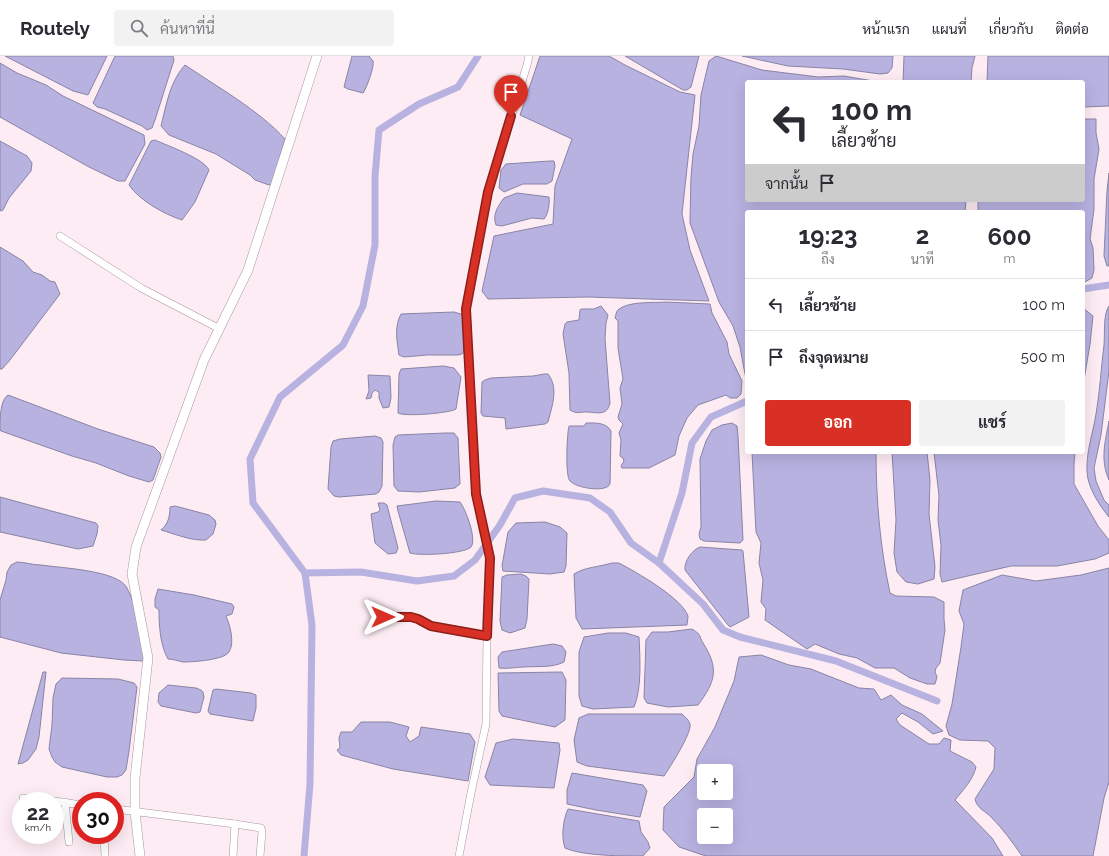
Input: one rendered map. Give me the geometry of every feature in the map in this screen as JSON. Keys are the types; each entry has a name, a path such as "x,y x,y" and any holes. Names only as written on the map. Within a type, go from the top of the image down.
{"street":[{"path":"140,856 135,812 135,778 148,658 132,574 136,547 204,360 248,270 316,56"},
{"path":"459,856 486,724 490,558 476,494 466,309 488,192 529,56"},
{"path":"60,236 141,288 220,329"},
{"path":"383,617 411,617 431,626 487,636"},
{"path":"70,842 65,802 72,803"},
{"path":"124,810 261,828 260,856"},
{"path":"233,856 235,824"},
{"path":"104,844 105,856"}],"shaded area":[{"path":"5,56 107,56 88,95 73,91"},
{"path":"115,56 173,56 174,60 152,128 147,130 142,126 105,109 97,107 93,103"},
{"path":"352,56 369,56 373,61 370,77 363,93 344,87"},
{"path":"540,56 609,56 680,92 695,95 682,214 690,250 709,301 588,297 488,299 482,291 494,236 553,224 555,186 572,139 520,115"},
{"path":"625,56 699,56 691,87 687,90 683,90"},
{"path":"716,56 762,70 818,77 844,76 867,80 745,80 745,202 966,202 965,210 745,210 745,374 740,347 733,326 719,302 690,223 693,154 699,126 701,95 709,61"},
{"path":"742,56 893,56 892,68 888,73 880,74 843,69 788,66"},
{"path":"904,56 975,56 971,80 903,80"},
{"path":"988,56 1109,56 1109,106 1085,107 1085,80 987,80"},
{"path":"0,63 17,73 46,85 63,96 144,135 145,144 125,181 118,181 89,167 0,117"},
{"path":"185,65 251,109 285,139 272,184 269,185 255,180 250,175 216,154 169,135 161,126 172,86"},
{"path":"1085,119 1096,119 1096,133 1099,149 1094,179 1094,209 1090,239 1093,248 1094,270 1092,278 1085,282 1085,210 978,210 978,202 1085,202"},
{"path":"155,140 193,157 200,161 209,170 195,202 182,220 146,202 129,185 151,141"},
{"path":"0,141 27,156 32,163 31,171 9,198 3,210 0,211"},
{"path":"554,161 555,166 552,181 547,184 523,184 504,192 499,188 501,170 506,164"},
{"path":"1109,173 1109,266 1107,266 1104,256"},
{"path":"517,193 549,197 547,215 544,219 532,218 502,226 496,225 495,214 500,204 504,198"},
{"path":"0,247 23,261 33,272 55,282 60,294 2,369 0,369"},
{"path":"666,302 710,304 712,313 727,342 729,354 742,381 741,394 737,398 730,398 726,395 698,405 687,418 679,436 675,455 649,468 622,468 621,466 624,461 620,456 621,440 619,433 623,424 618,417 622,404 620,388 623,379 618,348 618,321 615,318 616,314 619,309 624,306 642,303"},
{"path":"601,306 608,315 605,339 610,403 609,407 601,413 574,412 570,410 569,373 563,334 565,324 567,322 579,320 581,309 594,309"},
{"path":"1109,306 1109,371 1101,435 1094,468 1096,481 1104,500 1109,505 1109,517 1101,507 1091,489 1087,464 1097,405 1104,345 1105,319"},
{"path":"1085,310 1093,316 1085,374"},
{"path":"454,312 461,314 464,317 465,349 462,354 404,357 399,355 397,324 401,314"},
{"path":"443,366 454,368 461,377 456,409 446,412 427,414 409,415 398,413 399,374 401,369"},
{"path":"548,374 551,379 554,391 553,403 548,422 545,424 506,429 505,418 483,416 481,413 482,382 485,380 491,378"},
{"path":"368,375 390,376 391,398 389,407 383,408 379,398 379,392 375,390 372,393 371,398 366,399 369,391"},
{"path":"8,395 98,429 154,447 160,453 161,457 153,480 149,482 129,476 96,463 1,431 1,410 3,401"},
{"path":"1109,421 1109,480 1106,473 1104,451"},
{"path":"586,423 597,423 606,426 611,431 610,484 607,487 597,489 578,486 573,484 568,478 567,455 569,426 584,426"},
{"path":"732,423 737,426 738,436 743,540 740,543 704,541 700,539 699,534 701,527 700,459 706,441 712,430 722,425"},
{"path":"454,433 458,438 460,484 455,488 419,492 398,491 394,486 393,445 395,437 398,435"},
{"path":"375,436 381,438 383,442 382,486 379,492 376,494 339,497 334,496 328,489 331,447 333,441"},
{"path":"752,454 876,454 879,523 890,593 896,596 934,597 944,602 945,630 940,663 935,672 937,677 935,684 927,684 910,678 894,668 875,668 857,658 839,654 815,644 807,649 765,620 766,609 761,602 763,580 759,563 761,543 756,532"},
{"path":"892,454 927,454 930,480 929,514 935,567 934,579 918,584 906,582 897,572 894,553 896,520"},
{"path":"934,454 1075,454 1074,484 1098,526 1109,540 1109,553 1095,559 1057,566 1011,566 942,582 940,574 941,545 938,520 939,496"},
{"path":"0,497 96,523 98,526 97,534 93,546 78,549 0,532"},
{"path":"436,501 460,502 468,518 472,531 473,538 471,547 460,551 442,554 410,553 397,506"},
{"path":"378,503 384,503 387,505 398,548 396,553 388,554 375,543 371,514 380,510"},
{"path":"175,506 209,515 215,520 216,524 213,534 206,540 200,540 183,537 161,530 168,520 170,507"},
{"path":"545,522 560,527 567,533 566,566 564,572 550,574 503,571 502,566 508,532 516,523"},
{"path":"700,547 743,551 749,617 730,627 685,570 689,556"},
{"path":"17,562 88,571 112,577 122,582 127,588 136,613 144,659 143,661 61,653 0,637 0,600 7,572 11,565"},
{"path":"619,563 627,567 658,586 677,601 688,616 687,625 582,629 576,618 574,574 587,568"},
{"path":"1109,568 1109,782 1104,798 1093,856 1022,856 1000,827 982,810 975,799 994,769 995,748 988,741 960,740 949,735 946,726 952,704 964,624 959,611 963,590 1002,575 1036,581 1081,575"},
{"path":"521,574 529,579 527,619 525,628 510,633 502,630 500,621 502,577"},
{"path":"158,589 194,595 232,604 234,607 232,614 226,616 232,639 229,652 226,655 215,659 201,661 183,662 168,659 162,641 159,610 155,607 155,599"},
{"path":"692,629 700,636 712,660 713,674 709,689 698,705 668,707 647,703 644,698 646,640 652,632"},
{"path":"608,633 626,633 639,637 639,682 637,700 634,707 593,709 582,706 579,696 579,652 584,637"},
{"path":"553,644 562,646 566,652 564,662 550,666 499,668 498,657 502,652"},
{"path":"761,655 789,665 811,669 859,688 874,689 881,700 891,695 902,705 922,714 943,731 933,734 918,722 902,713 896,719 900,725 929,744 939,744 944,738 951,740 950,751 972,762 976,767 970,781 955,800 992,838 1003,856 706,856 679,847 663,830 664,807 694,777 697,759 715,727 734,681 739,657"},
{"path":"43,672 46,672 39,737 36,749 28,760 18,764"},
{"path":"562,672 566,680 565,720 555,727 502,716 499,711 498,673"},
{"path":"62,678 118,679 134,683 137,687 126,770 122,775 117,777 107,777 62,767 55,762 49,749 53,698 56,684"},
{"path":"168,685 196,688 201,690 204,697 200,712 196,713 161,706 158,702 159,693"},
{"path":"216,689 251,693 256,695 256,708 253,721 210,714 208,711 213,690"},
{"path":"588,714 682,714 690,724 690,728 680,750 664,776 587,766 577,762 574,740 579,718"},
{"path":"361,722 390,722 409,727 406,736 410,742 419,736 421,727 470,734 475,742 468,781 393,769 341,755 337,750 340,748 339,738 341,732 352,732"},
{"path":"513,739 559,743 560,750 554,788 490,785 485,777 496,743"},
{"path":"572,773 643,785 647,791 640,817 567,804 567,790"},
{"path":"568,809 639,821 641,832 650,848 643,856 614,856 582,853 565,848 563,828"}],"waterway":[{"path":"304,856 310,784 312,625 305,573 253,503 250,459 280,397 343,345 363,306 375,245 375,176 379,130 419,104 458,87 478,56"},
{"path":"1085,289 1109,285"},
{"path":"659,563 682,493 692,443 711,417 745,402"},
{"path":"305,573 361,572 417,581 454,576 475,560 500,525 515,498 543,491 590,498 610,512 631,543 659,563 703,604 723,630 740,637 836,661 937,701"}],"route":[{"path":"383,617 411,617 431,626 487,636 490,558 476,494 466,309 488,192 511,116"}]}
